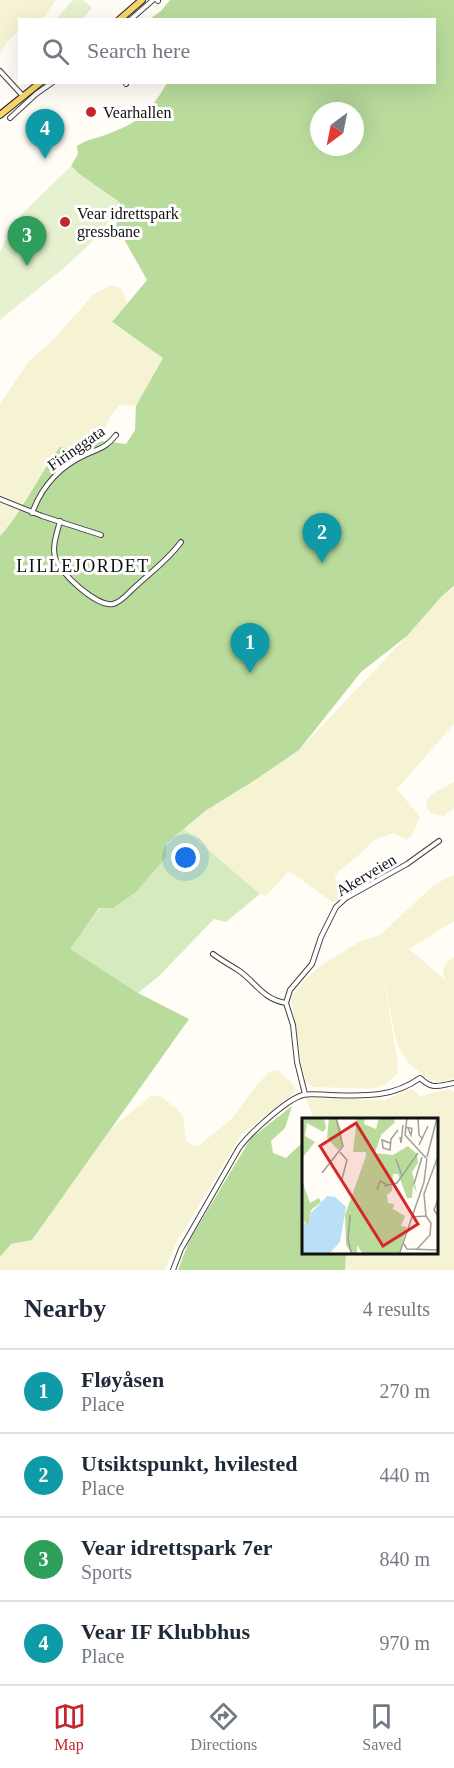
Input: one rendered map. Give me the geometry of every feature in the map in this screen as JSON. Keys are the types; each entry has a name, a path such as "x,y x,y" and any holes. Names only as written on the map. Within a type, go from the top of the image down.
{"main road":[{"path":"120,18 142,0"},
{"path":"0,115 38,84"}],"street":[{"path":"133,18 156,0"},
{"path":"0,71 23,96"},
{"path":"10,118 50,84"},
{"name":"Firinggata","path":"32,513 41,491 60,471 76,460 104,448 117,435"},
{"path":"0,499 32,513 100,535"},
{"path":"60,521 54,548 58,565 70,580 106,604 115,604 123,598 169,558 181,542"},
{"name":"Akerveien","path":"286,1003 290,990 312,964 321,937 336,907 346,898 407,864 439,841"},
{"path":"213,954 238,971 266,995 278,1002 286,1003 293,1026 297,1062 305,1094"},
{"path":"173,1270 181,1249 245,1139 293,1100 305,1094 378,1095 402,1090 420,1078 433,1086 454,1083"}],"shaded area":[{"path":"0,0 56,0 43,18 18,18 18,32 7,42 0,54"},
{"path":"111,285 119,287 124,293 127,304 112,323 164,358 136,406 119,405 98,441 88,442 72,450 60,447 48,462 10,526 0,536 0,404 29,361 53,340 93,295"},
{"path":"454,588 454,724 397,789 420,817 411,837 405,839 394,833 374,840 335,877 344,890 339,900 332,902 289,871 266,896 260,894 184,829 205,811 299,750 442,596"},
{"path":"454,782 454,808 444,816 431,813 426,807 430,795"},
{"path":"454,875 454,921 409,949 445,980 443,971 446,963 454,957 454,1079 442,1082 429,1080 409,1063 397,1045 382,969 398,1064 397,1074 386,1084 374,1089 313,1087 306,1082 302,1067 291,998 300,985 320,966 361,941 380,935 435,884"},
{"path":"273,1070 278,1070 294,1085 295,1092 242,1134 176,1243 165,1270 0,1270 0,1257 11,1244 32,1240 111,1129 152,1095 162,1097 177,1109 183,1117 186,1141 194,1146 199,1145 232,1119 255,1087"},
{"path":"412,1089 420,1096 450,1089 454,1092 454,1270 345,1270 346,1255 439,1255 439,1118 313,1118 306,1098 385,1100"}],"green space":[{"path":"73,0 83,0 92,8 83,18 58,17"},
{"path":"170,0 454,0 454,586 442,596 407,636 361,672 299,750 205,811 166,844 166,857 136,892 113,908 99,908 70,949 138,993 189,1019 32,1240 11,1244 0,1257 0,536 9,526 60,447 70,448 96,441 126,444 135,430 136,406 163,358 112,322 147,280 116,225 122,207 119,202 71,166 78,154 77,146 85,141 119,130 136,120 155,102 166,84 436,84 436,18 151,18"},
{"path":"71,166 119,202 122,207 80,253 0,320 0,253 4,242 22,214"},
{"path":"184,829 260,894 226,922 214,919 159,976 138,993 69,949 100,908"},
{"path":"292,1106 285,1128 271,1141 273,1153 286,1158 302,1143 302,1255 346,1255 345,1270 178,1270 189,1241 251,1138"}],"place":[{"name":"Vearhallen","path":"91,112"},
{"name":"Vear IF Klubbhus","path":"45,159"},
{"name":"Vear idrettspark gressbane","path":"65,222"},
{"name":"Vear idrettspark 7er","path":"27,266"},
{"name":"Utsiktspunkt, hvilested","path":"322,563"},
{"name":"Fløyåsen","path":"250,673"}],"district":[{"name":"LILLEJORDET","path":"83,566"}]}
